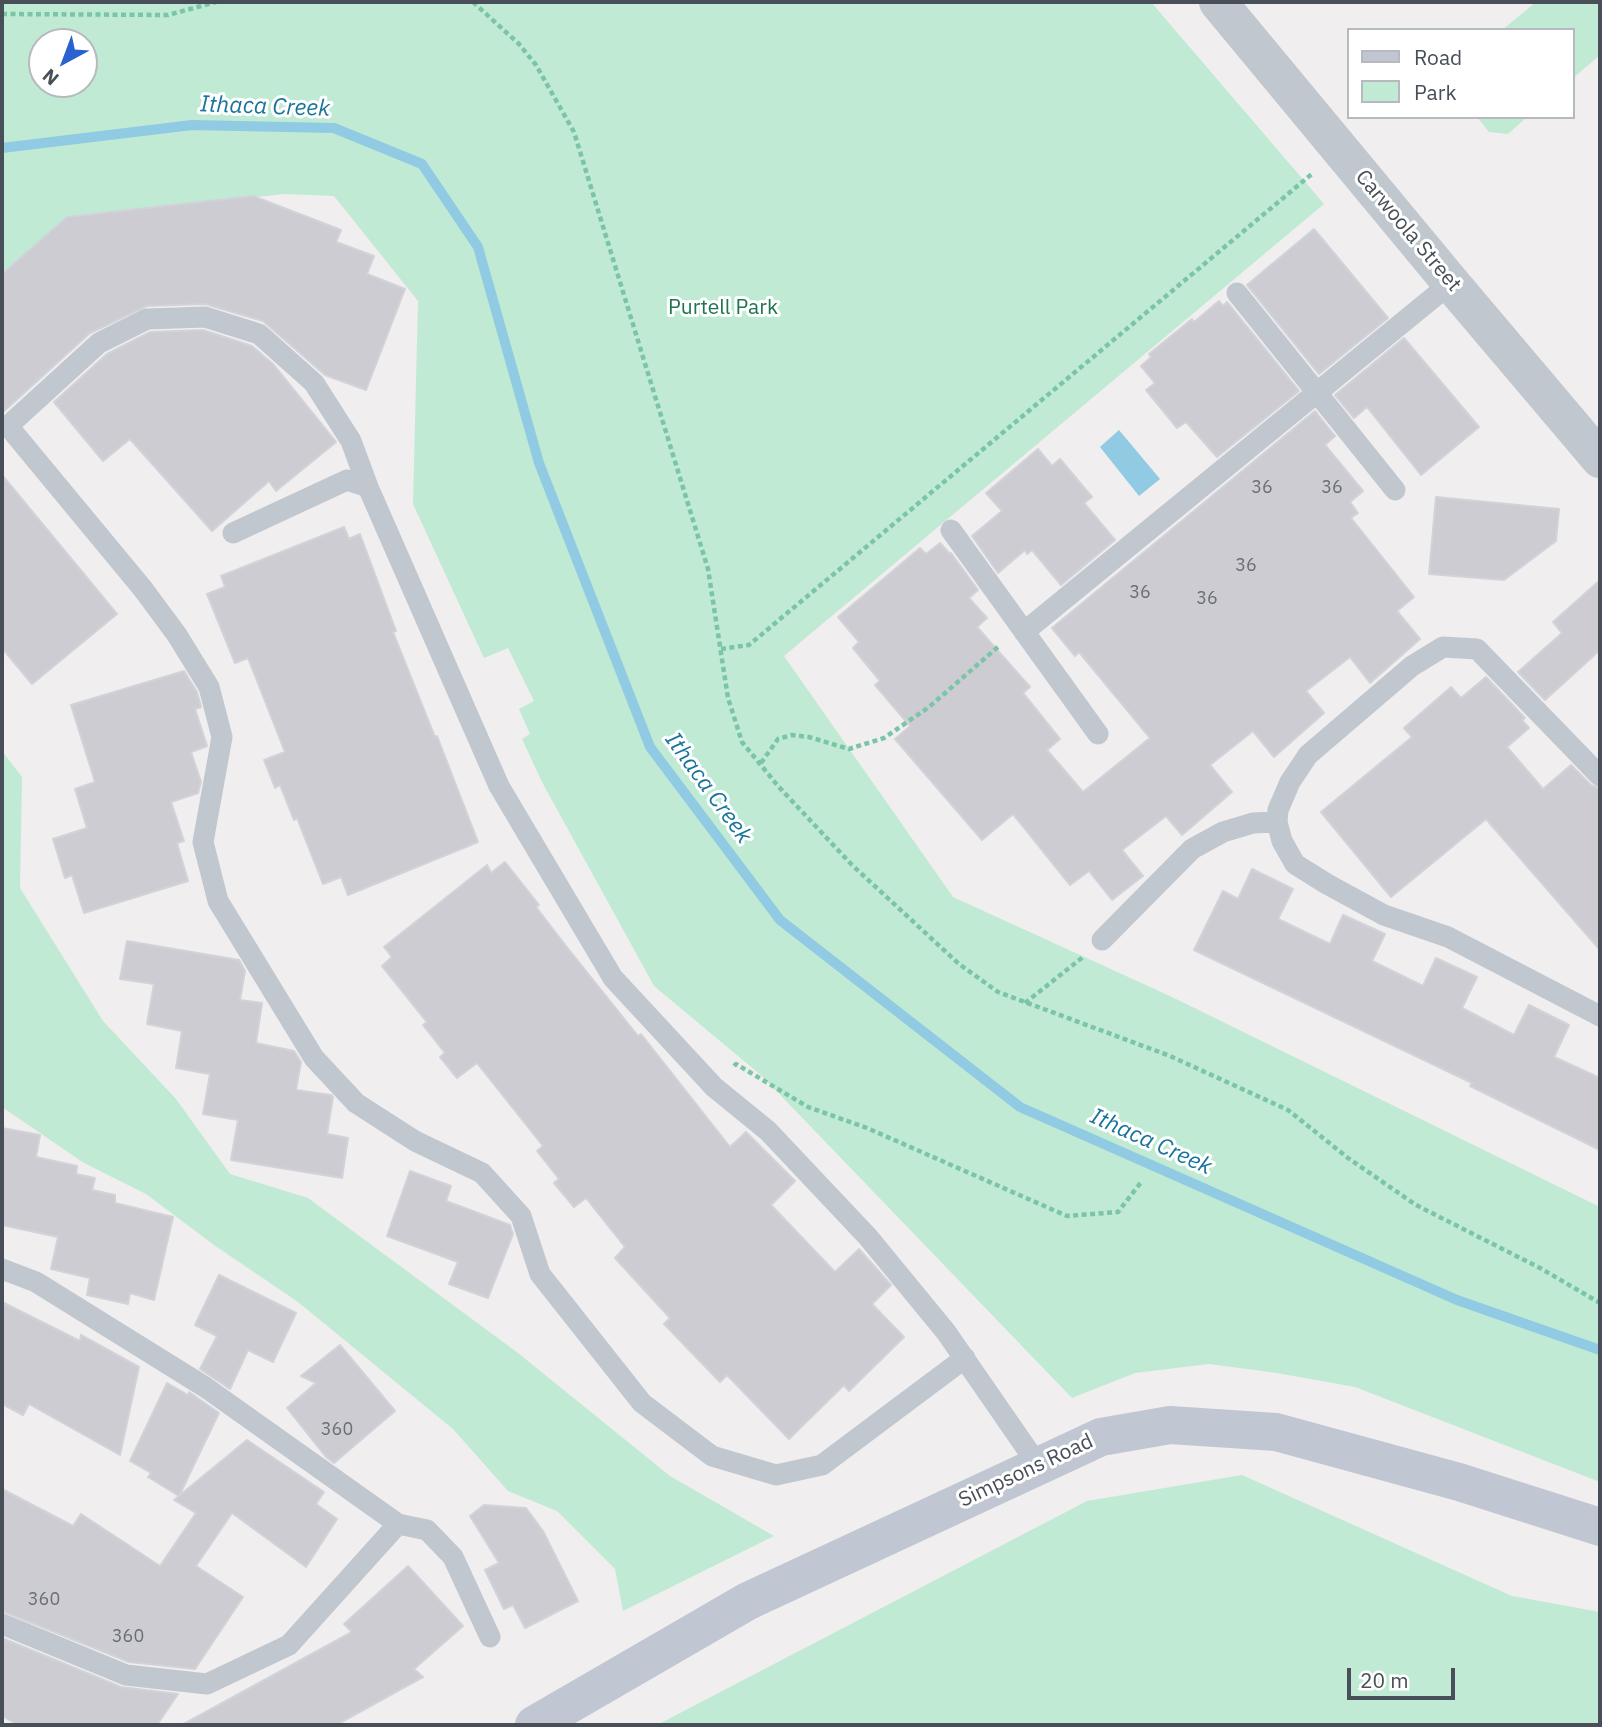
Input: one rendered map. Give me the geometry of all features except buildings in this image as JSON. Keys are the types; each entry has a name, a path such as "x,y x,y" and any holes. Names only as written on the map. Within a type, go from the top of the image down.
{"main road":[{"name":"Simpsons Road","path":"534,1725 748,1601 1101,1437 1170,1425 1276,1432 1460,1482 1600,1527"}],"street":[{"name":"Carwoola Street","path":"1219,2 1600,459"}],"lane":[{"path":"1022,629 1451,283"},
{"path":"1237,293 1395,490"},
{"path":"965,1358 822,1465 776,1475 712,1455 642,1403 540,1274 521,1216 482,1173 415,1141 356,1103 314,1058 218,901 203,842 222,737 209,687 177,635 143,589 5,429 99,343 147,319 205,317 259,334 314,383 351,441 368,488 499,786 613,978 714,1087 768,1131 868,1237 965,1358 1038,1465"},
{"path":"233,533 347,480 368,488"},
{"path":"951,530 1098,734"},
{"path":"1600,776 1477,649 1443,647 1412,666 1308,755 1278,810 1282,841 1295,864 1384,915 1448,937 1600,1016"},
{"path":"1102,940 1192,849 1223,832 1253,823 1278,822"},
{"path":"2,1269 36,1282 205,1387 398,1524 427,1530 453,1557 490,1637"},
{"path":"2,1624 126,1675 207,1684 289,1645 398,1524"}],"path":[{"path":"2,14 168,15 216,2"},
{"path":"473,2 519,44 536,65 574,132 708,569 728,698 742,742 778,786 829,844 959,964 998,992 1170,1056 1288,1110 1348,1158 1416,1205 1540,1268 1600,1303"},
{"path":"721,649 749,645 1340,149"},
{"path":"761,763 778,739 792,735 849,749 884,738 929,707 1022,629"},
{"path":"1025,1003 1102,940"},
{"path":"714,1087 736,1064 808,1107 867,1128 1067,1216 1118,1212 1142,1181"}],"green space":[{"name":"Purtell Park","path":"2,2 1151,2 1324,204 784,656 953,897 1172,997 1600,1207 1600,1482 1355,1387 1277,1373 1209,1364 1135,1373 1072,1398 762,1076 654,986 542,782 522,739 530,734 519,709 534,701 508,648 484,658 413,504 418,301 334,196 285,194 67,217 2,274"},
{"path":"1536,2 1600,2 1600,55 1574,77 1574,28 1504,28"},
{"path":"1479,119 1525,119 1508,134 1489,132"},
{"path":"2,751 22,777 20,888 103,1021 176,1099 230,1174 308,1198 518,1353 670,1476 774,1536 623,1611 615,1569 557,1511 508,1491 453,1429 298,1302 214,1245 146,1194 84,1163 2,1107"},
{"path":"1242,1475 1512,1596 1600,1612 1600,1725 657,1725 1087,1501"}],"water":[{"path":"1119,430 1160,479 1139,496 1100,447"}],"waterway":[{"name":"Ithaca Creek","path":"2,148 192,125 334,128 422,164 478,247 539,463 650,747 780,920 1020,1107 1457,1300 1600,1350"}]}
